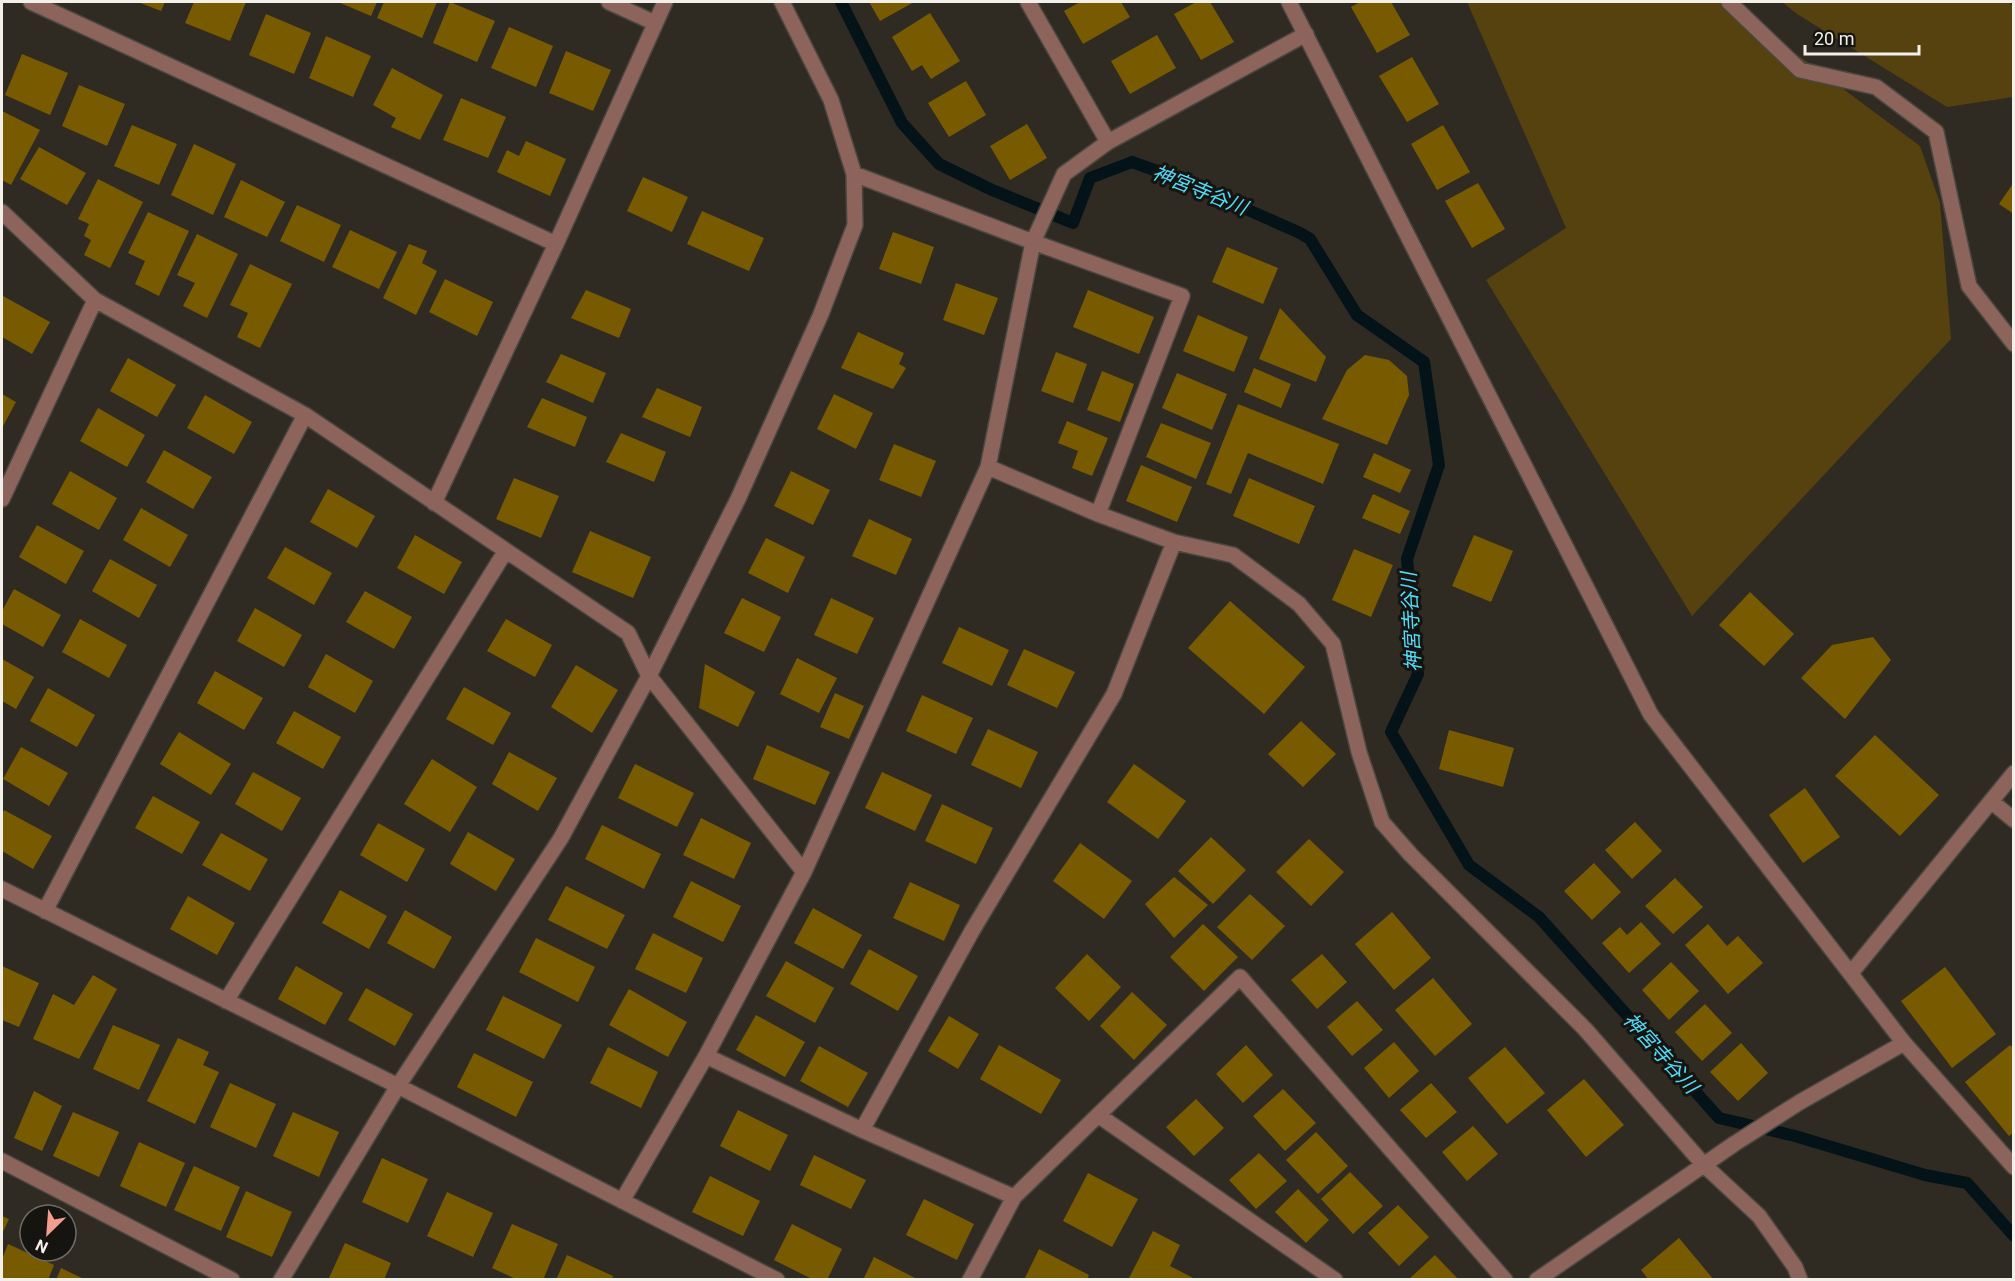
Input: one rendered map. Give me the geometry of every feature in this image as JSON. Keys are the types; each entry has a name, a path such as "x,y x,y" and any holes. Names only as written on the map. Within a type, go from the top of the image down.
{"street":[{"path":"31,2 556,244"},
{"path":"609,2 655,23"},
{"path":"434,503 556,244 665,2"},
{"path":"281,1280 398,1086 561,838 649,676 738,499 821,314 855,225 854,174 831,100 782,2"},
{"path":"1028,2 1108,142"},
{"path":"1289,2 1651,715 1904,1043 2013,1167"},
{"path":"1729,2 1800,70 1876,87 1936,132 1969,286 2013,344"},
{"path":"622,1201 706,1056 804,872 988,467 1035,239 1064,174 1108,142 1306,34"},
{"path":"854,174 1035,239 1182,296 1098,514"},
{"path":"2,212 95,300 305,415 628,633 649,676 804,872"},
{"path":"2,499 95,300"},
{"path":"45,911 305,415"},
{"path":"988,467 1098,514 1174,542 1233,555 1299,604 1333,644 1359,752 1382,822 1411,855 1585,1029 1703,1164 1759,1216 1795,1267 1800,1280"},
{"path":"862,1130 972,932 1113,694 1174,542"},
{"path":"226,1001 505,552"},
{"path":"1851,973 2013,773"},
{"path":"1991,801 2013,820"},
{"path":"2,889 398,1086 777,1280"},
{"path":"970,1280 1014,1197 1240,977 1505,1280"},
{"path":"1537,1280 1703,1164 1787,1111 1904,1043"},
{"path":"706,1056 862,1130 1014,1197"},
{"path":"1098,1115 1335,1280"},
{"path":"2,1161 232,1280"}],"shaded area":[{"path":"1467,2 1726,2 1920,146 1940,203 1951,339 1692,616 1486,280 1566,228"},
{"path":"1782,2 2009,2 2014,8 2013,97 1947,107 1797,14"}],"building":[{"path":"138,2 165,2 161,11"},
{"path":"194,2 246,2 230,41 185,23"},
{"path":"338,2 377,2 371,16"},
{"path":"384,2 437,2 422,38 377,18"},
{"path":"450,2 495,21 477,62 433,43"},
{"path":"869,2 914,2 880,21"},
{"path":"1080,2 1121,2 1130,17 1083,44 1064,11"},
{"path":"1196,2 1210,2 1234,42 1201,60 1174,14"},
{"path":"1360,2 1391,2 1410,35 1377,53 1351,7"},
{"path":"930,13 960,61 931,79 922,65 912,71 892,37"},
{"path":"266,14 311,33 294,74 249,55"},
{"path":"509,27 553,46 536,87 491,68"},
{"path":"1157,35 1176,68 1130,94 1111,61"},
{"path":"326,36 371,56 353,97 309,78"},
{"path":"566,51 611,70 593,111 549,93"},
{"path":"22,54 68,73 50,115 5,95"},
{"path":"1412,57 1439,104 1407,122 1379,76"},
{"path":"392,68 443,95 420,140 391,127 396,118 373,105"},
{"path":"966,81 986,115 949,137 928,103"},
{"path":"79,85 125,104 107,146 62,126"},
{"path":"461,98 506,117 488,158 443,140"},
{"path":"2,111 40,130 11,185 2,180"},
{"path":"1027,124 1047,158 1010,180 990,146"},
{"path":"132,125 177,144 159,185 114,166"},
{"path":"1443,125 1470,172 1437,190 1411,144"},
{"path":"526,141 566,159 550,196 497,172 507,150 519,156"},
{"path":"194,144 236,164 213,215 171,195"},
{"path":"39,147 86,173 67,205 20,179"},
{"path":"643,177 688,197 672,232 627,211"},
{"path":"98,179 143,202 110,268 84,255 91,240 84,236 89,224 78,219"},
{"path":"241,180 285,202 267,237 224,217"},
{"path":"2014,182 2014,214 1999,204"},
{"path":"1478,183 1505,229 1472,248 1445,201"},
{"path":"297,205 341,225 324,262 280,241"},
{"path":"702,211 764,238 749,271 687,244"},
{"path":"148,212 189,231 159,296 135,284 145,261 128,253"},
{"path":"350,230 397,252 379,289 332,267"},
{"path":"893,232 934,247 921,284 879,269"},
{"path":"197,234 238,254 207,318 183,306 195,283 177,275"},
{"path":"409,244 427,251 422,263 437,271 416,315 383,298"},
{"path":"1227,247 1278,268 1263,304 1212,282"},
{"path":"250,264 292,284 260,348 237,337 248,313 230,305"},
{"path":"445,279 493,302 477,336 429,312"},
{"path":"956,283 998,298 984,335 943,320"},
{"path":"586,290 631,309 619,338 571,318"},
{"path":"1088,290 1154,317 1139,354 1073,327"},
{"path":"3,296 50,322 32,354 2,337"},
{"path":"1280,308 1326,357 1316,382 1259,359"},
{"path":"1198,315 1248,337 1234,372 1183,351"},
{"path":"858,332 904,353 899,364 906,368 893,389 841,368"},
{"path":"1056,352 1087,364 1073,403 1041,391"},
{"path":"561,354 606,373 593,403 546,382"},
{"path":"1365,355 1389,360 1407,376 1409,395 1387,445 1322,419 1347,370"},
{"path":"128,358 176,385 157,417 110,391"},
{"path":"1254,368 1291,384 1281,408 1244,392"},
{"path":"1102,371 1134,384 1120,422 1087,410"},
{"path":"1177,373 1227,394 1212,430 1162,408"},
{"path":"657,388 702,407 690,437 642,417"},
{"path":"2,394 16,402 2,428"},
{"path":"834,394 873,413 856,449 817,429"},
{"path":"205,395 252,422 234,454 187,428"},
{"path":"542,398 587,417 575,447 527,427"},
{"path":"1238,404 1339,444 1323,484 1248,453 1231,494 1206,484"},
{"path":"98,408 145,435 127,467 80,441"},
{"path":"1067,421 1108,438 1092,476 1072,468 1078,451 1058,443"},
{"path":"1161,423 1211,443 1196,479 1146,457"},
{"path":"621,433 666,452 654,482 606,462"},
{"path":"894,444 936,461 921,497 879,480"},
{"path":"164,450 212,477 193,509 146,482"},
{"path":"1374,453 1411,470 1400,493 1363,477"},
{"path":"1141,465 1192,487 1177,522 1126,501"},
{"path":"70,471 117,498 99,530 52,504"},
{"path":"791,471 830,490 813,525 774,506"},
{"path":"514,478 559,496 541,538 496,519"},
{"path":"1249,478 1315,506 1299,544 1233,516"},
{"path":"328,489 375,516 357,548 310,522"},
{"path":"1373,494 1410,511 1400,534 1362,518"},
{"path":"141,508 188,535 170,567 123,540"},
{"path":"869,519 912,539 896,575 852,556"},
{"path":"37,525 84,551 66,584 19,557"},
{"path":"590,531 651,557 633,598 572,572"},
{"path":"415,535 462,562 444,594 397,568"},
{"path":"1474,535 1513,551 1491,602 1452,586"},
{"path":"766,538 805,557 788,593 748,573"},
{"path":"285,547 332,573 314,605 267,578"},
{"path":"1354,549 1393,565 1371,617 1332,600"},
{"path":"110,559 157,585 139,618 92,591"},
{"path":"14,589 61,615 43,647 2,624 2,611"},
{"path":"365,591 412,617 394,649 346,622"},
{"path":"1750,592 1794,634 1764,666 1719,625"},
{"path":"742,598 781,617 764,652 724,633"},
{"path":"831,598 874,618 857,654 814,635"},
{"path":"1230,601 1305,667 1264,714 1188,648"},
{"path":"255,608 302,635 284,667 237,641"},
{"path":"80,619 127,645 109,678 62,652"},
{"path":"506,619 552,645 535,677 487,651"},
{"path":"959,627 1009,650 992,686 942,663"},
{"path":"1873,637 1891,660 1845,719 1801,678 1832,645"},
{"path":"1024,649 1075,672 1057,708 1007,685"},
{"path":"326,654 373,681 355,713 308,687"},
{"path":"797,658 837,678 819,713 780,694"},
{"path":"2,659 34,677 16,709 2,701"},
{"path":"705,664 755,692 738,727 699,708"},
{"path":"576,665 618,690 592,733 551,707"},
{"path":"215,671 263,698 244,730 197,703"},
{"path":"464,687 511,713 493,745 446,719"},
{"path":"48,688 95,715 77,747 30,721"},
{"path":"835,693 864,706 849,739 820,727"},
{"path":"922,695 973,718 956,754 906,731"},
{"path":"294,711 341,737 323,769 276,743"},
{"path":"1301,721 1336,754 1303,787 1268,754"},
{"path":"988,729 1038,752 1021,788 971,765"},
{"path":"1449,730 1514,748 1503,787 1439,769"},
{"path":"179,732 231,764 211,795 160,764"},
{"path":"1875,735 1939,795 1900,836 1835,776"},
{"path":"767,745 830,772 815,805 753,779"},
{"path":"21,747 68,773 49,806 3,779"},
{"path":"509,752 557,778 538,811 492,784"},
{"path":"432,759 477,787 450,832 404,804"},
{"path":"635,764 694,793 677,827 618,798"},
{"path":"1134,764 1186,801 1158,839 1107,802"},
{"path":"253,772 301,798 282,831 235,804"},
{"path":"882,772 932,795 915,831 865,808"},
{"path":"1805,788 1840,837 1803,863 1769,815"},
{"path":"153,796 200,822 182,854 135,828"},
{"path":"942,804 993,828 976,864 925,841"},
{"path":"4,810 52,836 33,869 2,851"},
{"path":"701,818 751,843 734,879 683,855"},
{"path":"1635,822 1662,851 1632,879 1605,850"},
{"path":"378,823 425,849 407,882 360,855"},
{"path":"602,825 661,854 644,889 585,859"},
{"path":"468,832 515,859 496,891 450,864"},
{"path":"221,833 268,859 250,891 202,865"},
{"path":"1211,837 1246,870 1213,904 1178,871"},
{"path":"1309,839 1344,872 1311,906 1276,872"},
{"path":"1080,843 1132,881 1104,919 1053,881"},
{"path":"1594,863 1621,892 1592,920 1564,891"},
{"path":"1174,877 1208,905 1174,938 1145,904"},
{"path":"1675,878 1703,907 1673,934 1645,906"},
{"path":"691,881 741,906 723,942 673,917"},
{"path":"910,882 960,905 944,941 893,918"},
{"path":"566,886 625,915 607,949 548,920"},
{"path":"340,890 387,916 369,949 322,923"},
{"path":"1250,894 1285,926 1252,960 1217,927"},
{"path":"188,896 235,923 217,955 170,929"},
{"path":"813,908 862,935 843,969 794,943"},
{"path":"405,910 452,937 434,969 387,943"},
{"path":"1392,912 1431,958 1394,990 1355,944"},
{"path":"1641,922 1661,944 1629,973 1602,943 1620,927 1627,935"},
{"path":"1203,924 1238,957 1204,991 1170,957"},
{"path":"1708,924 1727,946 1738,936 1763,963 1728,994 1685,945"},
{"path":"653,933 703,958 686,993 635,969"},
{"path":"536,938 595,967 578,1002 519,972"},
{"path":"869,949 918,976 898,1011 850,984"},
{"path":"1087,954 1121,987 1089,1021 1055,988"},
{"path":"1322,954 1347,982 1317,1009 1291,980"},
{"path":"786,961 834,988 815,1023 766,996"},
{"path":"1671,962 1699,991 1669,1020 1642,990"},
{"path":"2,966 39,983 19,1027 2,1020"},
{"path":"296,966 343,993 325,1025 278,999"},
{"path":"1945,967 1996,1034 1952,1068 1901,1001"},
{"path":"93,975 117,989 79,1059 33,1039 53,994 74,1005"},
{"path":"1433,978 1472,1024 1435,1056 1395,1010"},
{"path":"366,988 413,1014 395,1046 348,1020"},
{"path":"629,989 687,1022 668,1057 609,1025"},
{"path":"1132,992 1167,1025 1134,1060 1100,1026"},
{"path":"503,996 562,1025 544,1059 486,1030"},
{"path":"1357,1001 1383,1030 1352,1056 1327,1027"},
{"path":"1705,1004 1732,1033 1702,1061 1675,1032"},
{"path":"756,1015 805,1042 785,1077 736,1050"},
{"path":"949,1016 979,1034 958,1069 928,1051"},
{"path":"113,1025 160,1045 139,1090 93,1069"},
{"path":"178,1038 209,1052 203,1065 219,1072 195,1124 147,1101"},
{"path":"1394,1042 1419,1071 1389,1098 1364,1068"},
{"path":"1741,1043 1768,1073 1738,1101 1710,1072"},
{"path":"999,1045 1061,1080 1041,1114 980,1079"},
{"path":"1246,1045 1273,1075 1243,1103 1216,1074"},
{"path":"2010,1045 2014,1049 2014,1132 2009,1136 1965,1082"},
{"path":"819,1046 868,1073 848,1107 800,1081"},
{"path":"608,1047 658,1072 641,1108 590,1083"},
{"path":"1505,1047 1545,1093 1507,1124 1468,1078"},
{"path":"474,1053 533,1082 516,1117 457,1087"},
{"path":"1584,1079 1624,1125 1586,1157 1547,1110"},
{"path":"230,1083 276,1104 256,1148 210,1127"},
{"path":"1431,1083 1457,1112 1426,1138 1400,1110"},
{"path":"1283,1089 1316,1123 1285,1151 1253,1116"},
{"path":"34,1091 62,1106 42,1151 14,1138"},
{"path":"1196,1099 1224,1128 1194,1156 1166,1127"},
{"path":"738,1110 788,1135 770,1171 720,1146"},
{"path":"73,1112 119,1132 99,1177 53,1156"},
{"path":"293,1112 339,1132 319,1177 273,1156"},
{"path":"1473,1126 1498,1154 1467,1181 1442,1152"},
{"path":"1316,1132 1348,1166 1318,1194 1286,1160"},
{"path":"139,1142 185,1163 166,1207 120,1186"},
{"path":"1259,1153 1287,1181 1256,1209 1229,1180"},
{"path":"814,1155 866,1180 851,1209 800,1185"},
{"path":"382,1158 428,1179 408,1223 362,1202"},
{"path":"194,1166 240,1187 221,1231 174,1210"},
{"path":"1350,1172 1383,1206 1353,1234 1321,1199"},
{"path":"1088,1173 1138,1199 1112,1247 1063,1221"},
{"path":"710,1176 760,1201 743,1236 692,1212"},
{"path":"1298,1189 1329,1220 1306,1243 1275,1212"},
{"path":"246,1191 292,1212 272,1257 226,1237"},
{"path":"447,1192 493,1213 473,1257 427,1236"},
{"path":"924,1199 974,1224 957,1260 906,1235"},
{"path":"1398,1205 1429,1237 1399,1266 1368,1233"},
{"path":"2,1216 9,1219 2,1234"},
{"path":"512,1224 558,1244 543,1280 518,1280 492,1268"},
{"path":"792,1224 842,1249 827,1280 814,1280 774,1260"},
{"path":"1153,1231 1180,1245 1170,1266 1197,1280 1128,1280"},
{"path":"1679,1238 1714,1280 1649,1280 1641,1270"},
{"path":"345,1243 391,1263 384,1280 328,1280"},
{"path":"8,1244 18,1249 18,1263 54,1265 48,1280 2,1280 2,1259"},
{"path":"1039,1249 1089,1275 1087,1280 1024,1280"},
{"path":"567,1255 613,1276 612,1280 556,1280"},
{"path":"1435,1255 1459,1280 1408,1280"},
{"path":"874,1257 919,1280 863,1280"},
{"path":"61,1268 86,1280 56,1280"}],"waterway":[{"name":"神宮寺谷川","path":"841,2 902,123 939,164 992,190 1073,223 1090,178 1132,162 1174,177 1310,239 1357,315 1424,362 1439,465 1407,559 1418,674 1391,732 1469,865 1539,917 1719,1118 1795,1136 1925,1175 1967,1183 2014,1236"}]}
